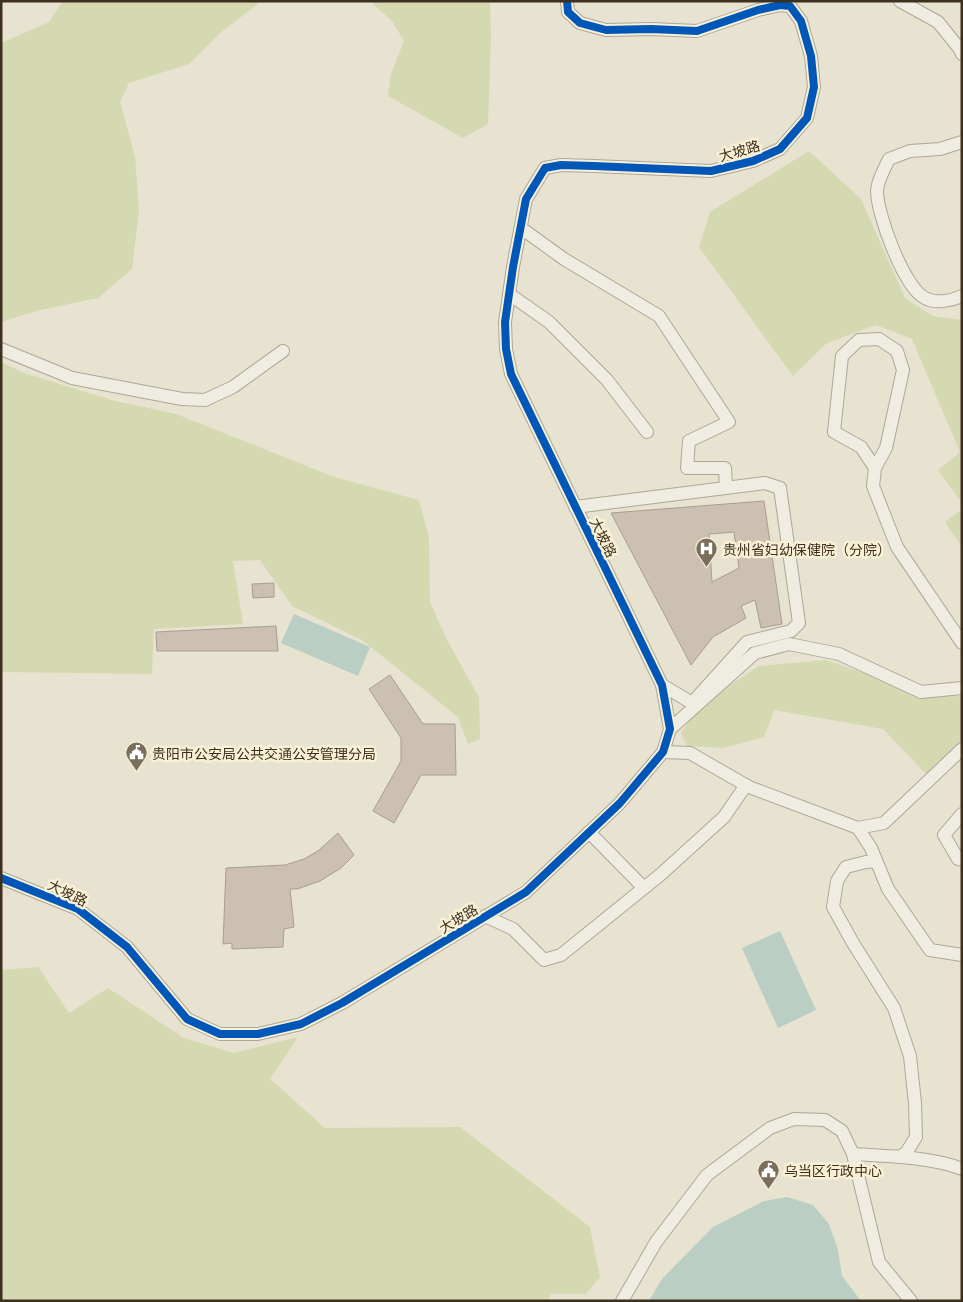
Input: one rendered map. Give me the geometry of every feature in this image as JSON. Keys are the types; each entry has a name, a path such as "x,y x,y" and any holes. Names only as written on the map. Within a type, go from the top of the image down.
{"street":[{"name":"大坡路","path":"1,878 78,909 127,947 186,1019 220,1034 258,1034 301,1024 342,1003 526,892 620,802 663,752 670,729 662,685 511,374 506,349 505,322 526,199 545,168 561,165 711,171 753,161 780,149 807,118 814,87 811,56 801,21 790,6 758,10 697,31 606,30 580,23 568,12 567,1"},
{"path":"900,1 938,22 962,54"},
{"path":"962,142 940,149 910,151 889,159 877,190 880,213 894,254 923,298 934,302 962,296"},
{"path":"521,228 564,259 659,316 729,422 689,441 687,468 725,468 726,488"},
{"path":"509,294 550,322 607,380 648,432"},
{"path":"875,468 862,447 834,432 842,356 859,340 879,339 897,351 903,370 886,448 875,468 873,486 897,547 962,643"},
{"path":"1,349 72,378 182,399 204,400 233,387 283,351"},
{"path":"575,507 765,483 780,488 800,623 791,631 747,642 692,703 662,685"},
{"path":"670,729 755,653 789,644 838,654 920,692 962,688"},
{"path":"663,752 690,753 746,785 858,828 884,823 962,749"},
{"path":"486,916 513,929 544,960 561,955 644,888 724,817 746,785"},
{"path":"962,814 944,835 958,859 962,860"},
{"path":"858,828 870,848 888,890 930,950 962,955"},
{"path":"589,832 644,888"},
{"path":"876,861 846,867 837,881 833,907 894,1008 910,1056 915,1103 916,1137 906,1153 899,1157"},
{"path":"622,1301 656,1242 706,1175 770,1128 794,1119 825,1120 842,1131 854,1154 879,1262 912,1301"},
{"path":"854,1154 899,1157 952,1165 962,1169"}],"green space":[{"path":"63,1 262,1 220,33 189,64 129,83 120,102 135,156 139,210 132,269 98,298 36,311 1,322 1,43 49,22"},
{"path":"370,1 490,1 491,37 488,124 463,138 388,96 391,74 404,41 392,21"},
{"path":"809,151 861,199 905,298 932,316 962,320 962,503 938,470 960,452 912,339 876,325 827,343 793,376 699,247 710,212"},
{"path":"1,362 24,373 115,401 176,414 334,477 419,500 429,538 430,602 447,640 479,697 480,739 468,744 458,717 362,640 292,606 260,560 233,561 243,624 154,629 152,674 1,672"},
{"path":"962,509 962,547 945,522"},
{"path":"826,660 933,697 962,696 962,740 928,776 883,729 774,710 764,737 723,748 687,746 681,733 699,706 759,666"},
{"path":"38,967 69,1013 108,988 184,1038 234,1053 298,1037 270,1079 325,1128 460,1127 590,1227 600,1277 586,1294 551,1294 547,1301 1,1301 1,970"}],"shaded area":[{"path":"294,614 370,647 358,676 281,643"},
{"path":"780,931 816,1010 778,1028 742,948"},
{"path":"787,1197 813,1205 829,1224 838,1250 842,1276 861,1301 649,1301 662,1279 713,1227 764,1201"}],"building":[{"name":"贵州省妇幼保健院（分院）","path":"764,501 782,624 761,628 755,600 741,606 746,618 713,637 691,665 611,513","holes":["734,532 739,568 712,582 709,534"]},
{"path":"274,583 274,597 253,598 252,584"},
{"path":"276,626 278,651 157,651 156,632"},
{"path":"390,675 423,724 455,724 456,775 421,775 394,823 373,811 401,761 401,738 369,689"},
{"path":"338,833 354,855 341,868 320,881 297,889 290,889 294,927 284,929 283,947 232,949 232,943 223,944 226,868 285,865 304,859 318,851"}],"cycle path":[{"path":"1,878 78,909 127,947 187,1019 220,1034 258,1034 301,1024 342,1003 526,892 620,803 663,752 670,729 662,685 511,374 506,349 505,322 526,199 545,168 561,165 711,171 753,161 780,149 807,118 814,87 811,56 801,21 790,6 780,5 758,10 697,31 606,30 580,23 568,12 567,1"}],"place":[{"name":"贵州省妇幼保健院（分院）","path":"707,568"},
{"name":"贵阳市公安局公共交通公安管理分局","path":"136,772"},
{"name":"乌当区行政中心","path":"768,1189"}]}
